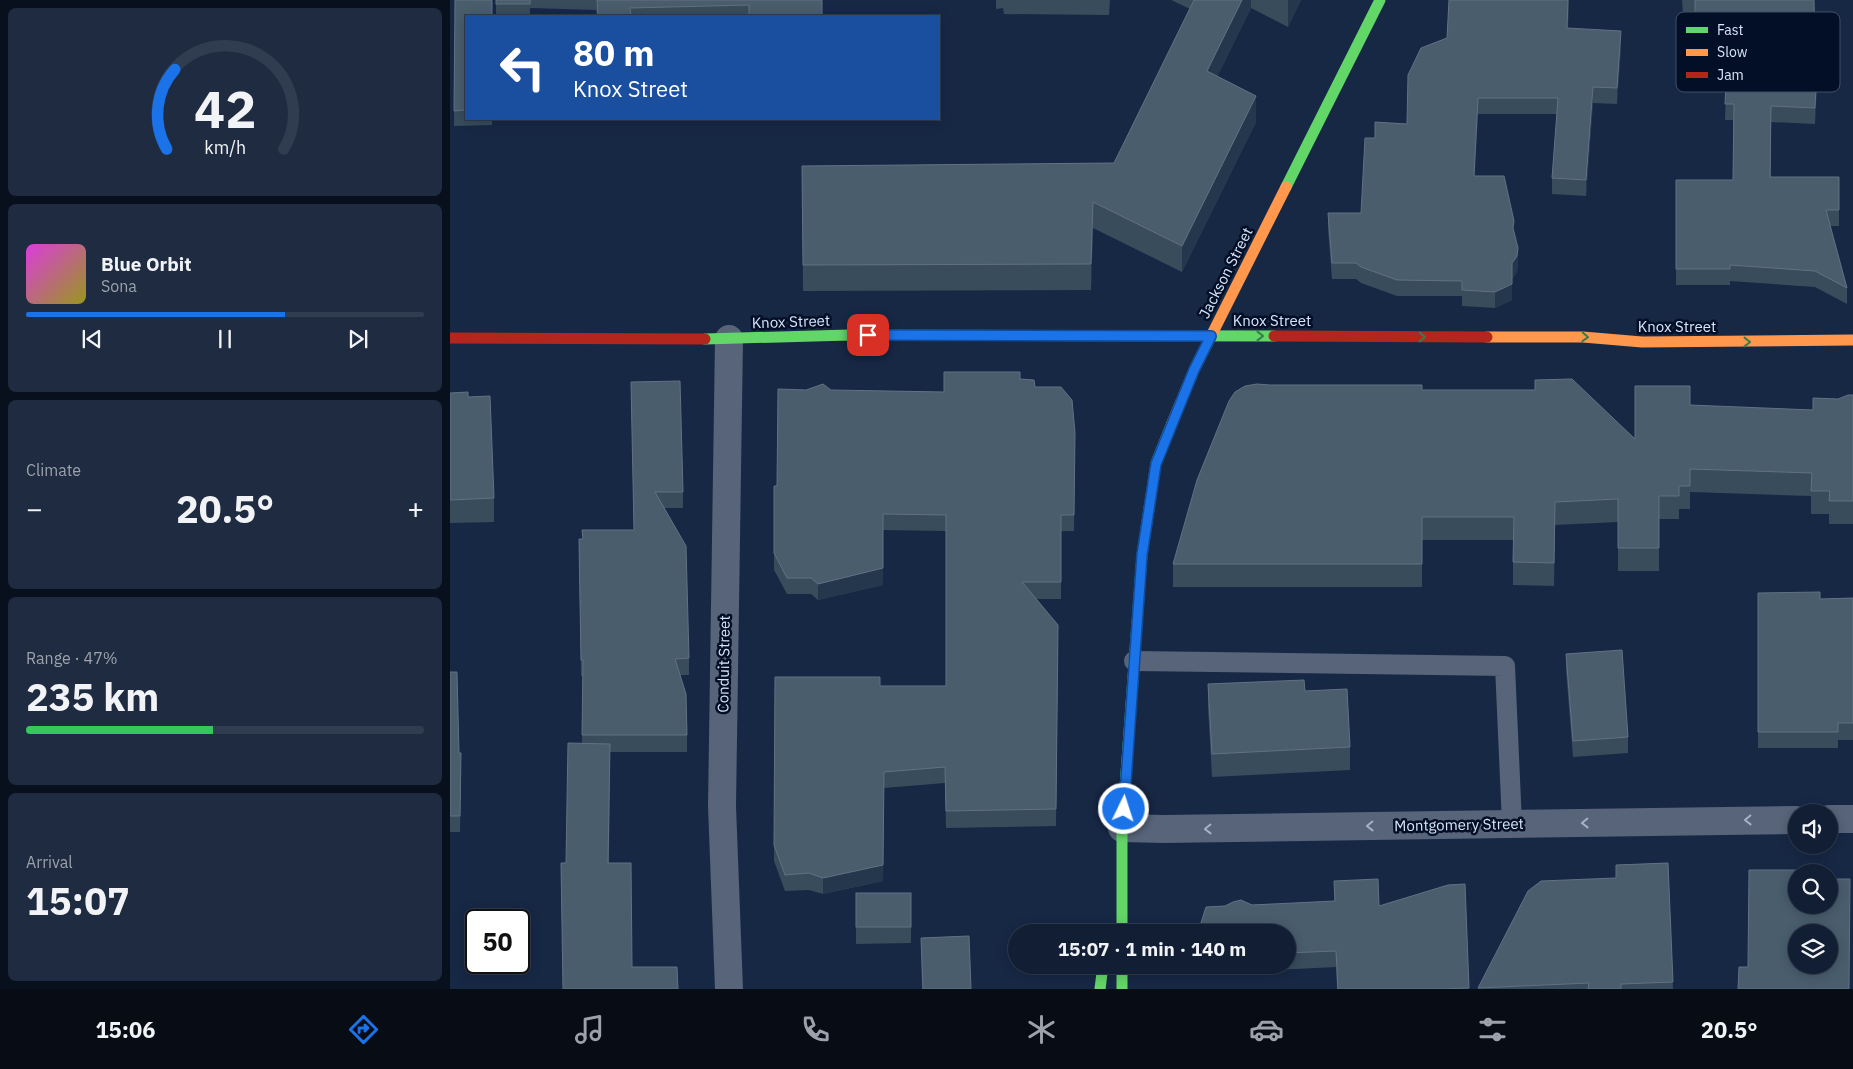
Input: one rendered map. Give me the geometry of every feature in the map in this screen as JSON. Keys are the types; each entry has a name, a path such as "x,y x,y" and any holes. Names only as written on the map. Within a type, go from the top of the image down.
{"street":[{"name":"Jackson Street","path":"1122,924 1122,828 1134,661 1142,555 1156,464 1194,370 1380,0"},
{"name":"Knox Street","path":"450,338 729,339 849,335 1583,337 1642,342 1853,340"},
{"name":"Conduit Street","path":"729,339 722,806 729,989"},
{"path":"1838,819 1853,819"},
{"name":"Montgomery Street","path":"1122,828 1788,820"},
{"path":"1110,914 1122,828"},
{"path":"1100,989 1102,974"},
{"path":"1122,974 1122,989"}],"lane":[{"path":"1134,661 1505,666 1512,824"}],"building":[{"path":"455,0 492,0 492,15 465,15 465,110 454,111"},
{"path":"496,0 530,0 530,4 496,4"},
{"path":"597,0 822,0 822,15 749,15 749,5 630,8 631,15 598,15"},
{"path":"1194,0 1242,0 1207,71 1256,96 1182,246 1093,202 1091,264 803,265 802,166 1114,163"},
{"path":"1449,0 1568,0 1567,28 1621,31 1617,88 1593,87 1586,180 1552,178 1558,98 1478,98 1474,176 1504,176 1518,248 1517,256 1512,263 1512,284 1495,292 1462,290 1462,281 1397,280 1361,267 1356,263 1332,263 1328,213 1361,213 1365,138 1375,138 1375,122 1407,124 1408,75 1421,48 1447,38"},
{"path":"1695,0 1814,0 1814,12 1695,12"},
{"path":"1726,92 1816,92 1815,108 1771,106 1770,177 1839,177 1839,210 1826,210 1847,288 1815,271 1730,265 1730,269 1676,269 1676,180 1733,180 1734,104 1725,104"},
{"path":"944,372 1020,372 1020,379 1034,380 1035,387 1061,387 1072,400 1075,433 1074,515 1061,515 1061,582 1022,582 1058,625 1056,809 946,811 945,767 884,772 883,865 823,878 809,873 785,875 774,845 775,677 880,677 880,686 946,686 946,515 883,514 883,568 818,584 811,578 787,578 774,553 774,486 777,486 778,389 806,390 823,384 831,390 944,392"},
{"path":"1572,379 1635,439 1635,386 1690,386 1690,405 1813,410 1813,398 1838,399 1853,395 1853,501 1829,501 1830,491 1811,491 1812,473 1690,469 1690,486 1679,486 1679,496 1659,496 1659,548 1618,548 1618,499 1555,502 1554,563 1513,562 1514,517 1422,517 1422,564 1173,564 1197,480 1229,401 1235,392 1245,386 1257,384 1422,385 1422,390 1535,390 1535,380"},
{"path":"680,381 683,492 655,492 686,546 689,658 675,659 686,694 687,735 582,735 583,660 581,660 579,539 583,539 582,530 634,530 631,382"},
{"path":"468,392 468,397 490,396 494,498 450,500 450,393"},
{"path":"1820,592 1820,599 1853,598 1853,723 1838,723 1838,732 1758,732 1758,593"},
{"path":"1622,650 1628,737 1573,741 1566,654"},
{"path":"450,672 457,672 459,753 461,753 460,816 450,816"},
{"path":"1304,680 1305,691 1347,689 1350,747 1212,754 1208,684"},
{"path":"568,743 610,744 608,863 631,863 632,967 677,967 678,989 563,989 561,863 566,863"},
{"path":"1668,863 1673,982 1621,984 1621,989 1588,989 1589,983 1478,988 1528,891 1541,881 1616,878 1616,865"},
{"path":"1749,870 1788,870 1788,914 1838,914 1838,879 1850,879 1849,989 1738,989 1739,967 1748,967"},
{"path":"1378,879 1379,906 1448,885 1465,884 1469,988 1338,989 1336,951 1296,953 1296,924 1201,924 1206,907 1225,906 1241,900 1252,905 1335,901 1334,881"},
{"path":"856,893 911,893 911,927 856,927"},
{"path":"969,936 971,989 923,989 921,938"}],"traffic: fast":[{"path":"1286,187 1380,0"},
{"path":"705,339 849,335 1274,336"},
{"path":"1122,924 1122,828 1142,555 1156,463 1172,423"},
{"path":"1100,989 1102,974"},
{"path":"1122,974 1122,989"}],"traffic: slow":[{"path":"1172,423 1194,370 1286,187"},
{"path":"1487,337 1583,337 1642,342 1853,340"}],"traffic: jam":[{"path":"1274,336 1487,337"},
{"path":"450,338 705,339"}],"route":[{"path":"868,335 1211,336 1194,370 1156,464 1142,555 1124,809"}]}
